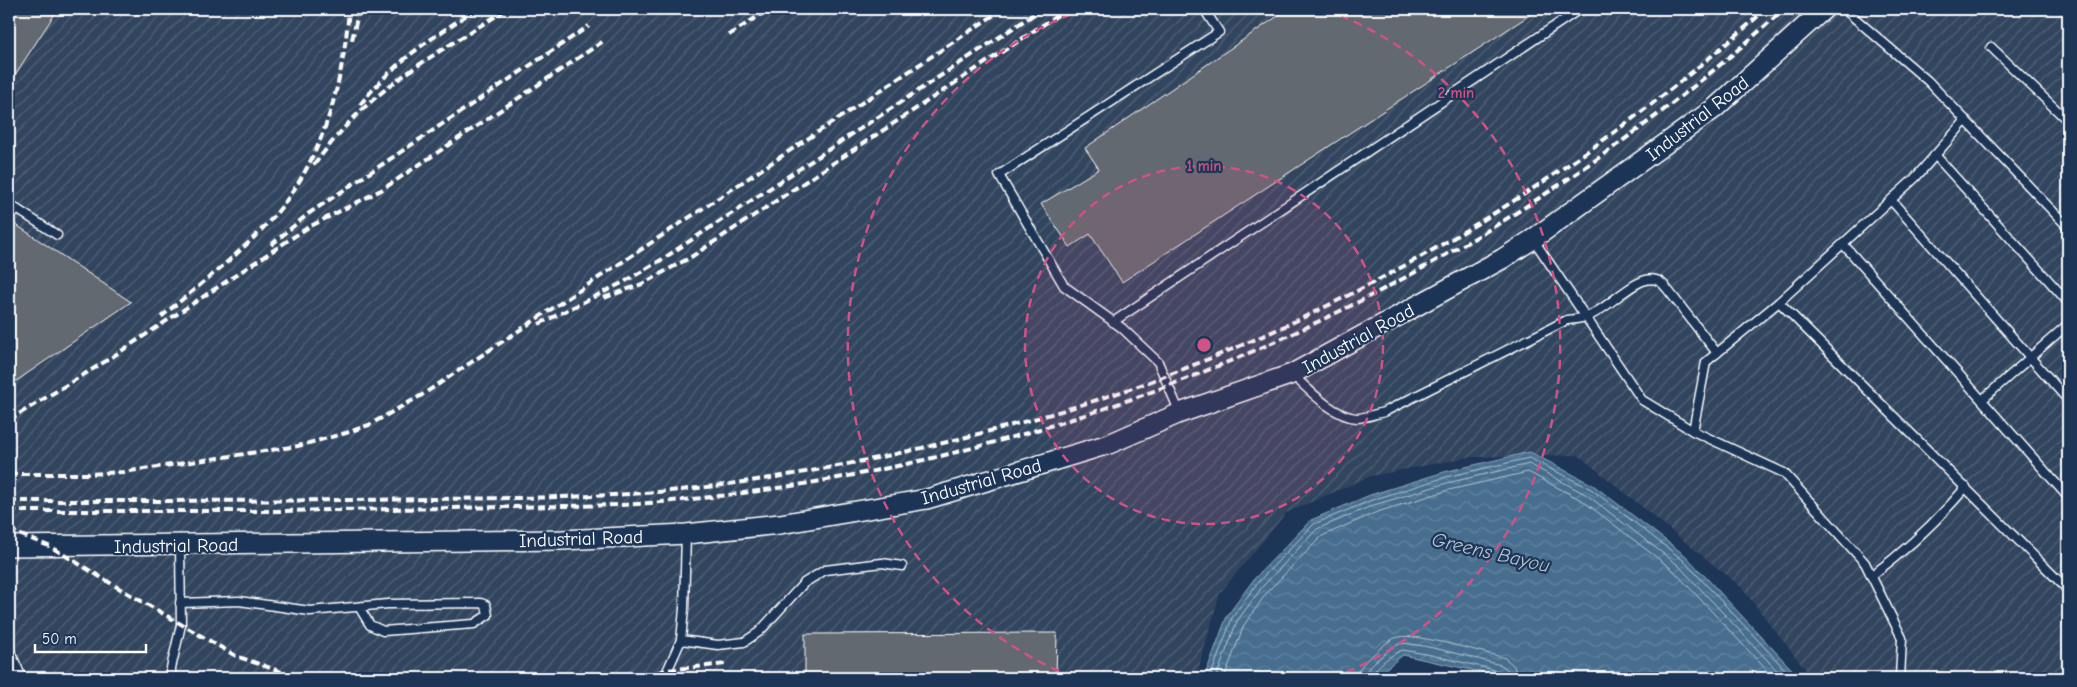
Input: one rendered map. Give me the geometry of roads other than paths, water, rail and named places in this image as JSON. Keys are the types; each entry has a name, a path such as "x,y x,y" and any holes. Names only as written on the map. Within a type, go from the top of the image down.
{"street":[{"name":"Industrial Road","path":"9,546 562,540 686,534 780,524 927,498 1109,444 1180,413 1292,374 1502,259 1533,239 1715,108 1824,9"}],"lane":[{"path":"1180,413 1158,362 1113,322 1064,286 999,175 1219,32 1204,9"},
{"path":"1113,322 1580,9"},
{"path":"1844,9 1928,82 2068,227"},
{"path":"1991,47 2068,121"},
{"path":"1693,431 1706,362 1780,302 1915,178 1966,120"},
{"path":"1935,155 2068,302"},
{"path":"1891,200 2068,400"},
{"path":"9,204 58,235"},
{"path":"1533,239 1642,400 1693,431 1784,473 1865,563 1902,638 1900,678"},
{"path":"1842,244 2068,497"},
{"path":"1292,374 1329,406 1345,416 1358,418 1384,412 1567,320 1587,317 1615,301 1640,281 1659,280 1717,353"},
{"path":"1780,302 2068,590"},
{"path":"1982,400 2068,324"},
{"path":"1871,576 1915,542 1938,520 1966,488"},
{"path":"664,678 681,640 684,609 686,534"},
{"path":"171,678 171,668 181,625 180,545"},
{"path":"681,640 718,646 744,642 759,632 804,582 825,570 882,563 902,566"},
{"path":"180,603 240,601 310,611 388,604 481,603 486,605 488,615 474,624 383,631 370,625 358,607"},
{"path":"9,649 22,678"}],"water":[{"name":"Greens Bayou","path":"1530,452 1593,485 1686,556 1800,678 1508,678 1403,655 1374,678 1204,678 1227,616 1254,579 1311,520 1370,495 1444,472"}],"railway":[{"path":"161,317 219,269 261,230 274,216 306,170 318,145 336,92 342,64 349,9"},
{"path":"352,40 359,9"},
{"path":"360,105 400,63 476,9"},
{"path":"314,165 344,128 381,93 434,55 507,9"},
{"path":"729,35 769,9"},
{"path":"9,474 124,472 298,446 369,425 422,395 1003,9"},
{"path":"539,324 624,282 661,260 1042,9"},
{"path":"604,298 642,284 691,257 1067,9"},
{"path":"9,501 274,501 522,498 670,491 772,478 839,466 939,444 1025,422 1137,386 1247,343 1328,306 1406,265 1483,220 1557,172 1629,121 1699,66 1766,9"},
{"path":"9,511 278,511 622,505 782,488 939,456 1094,412 1245,355 1390,286 1529,204 1661,112 1784,9"},
{"path":"271,245 308,214 589,26"},
{"path":"9,420 106,361 307,228 383,189 605,40"},
{"path":"9,530 51,547 236,656 299,678"},
{"path":"634,678 667,670 726,664"}]}
